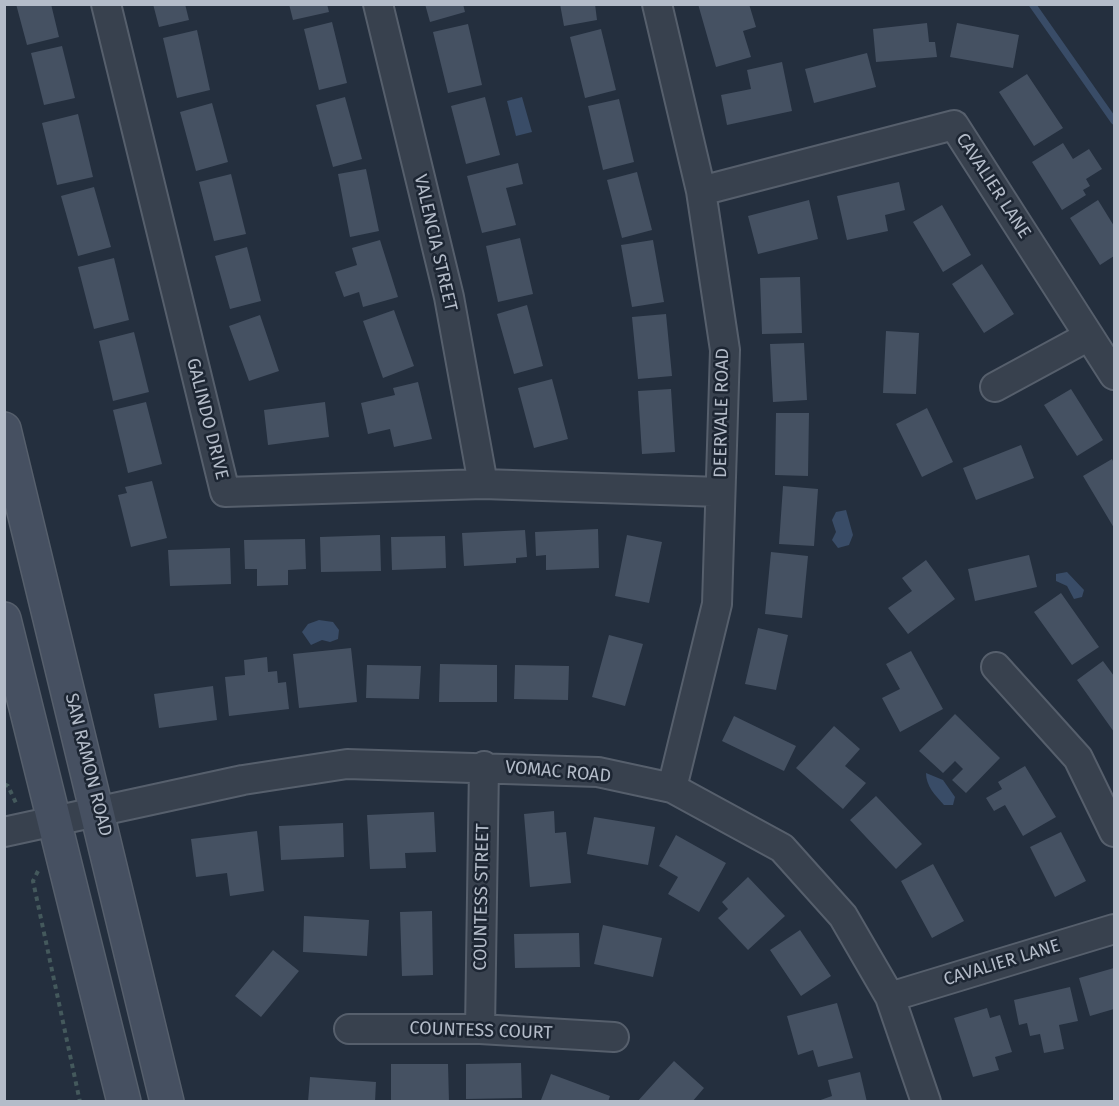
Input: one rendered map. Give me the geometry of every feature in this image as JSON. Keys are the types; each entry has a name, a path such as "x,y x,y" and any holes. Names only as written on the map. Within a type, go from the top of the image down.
{"main road":[{"name":"SAN RAMON ROAD","path":"4,429 99,810 167,1101"},
{"path":"4,619 28,826 124,1101"}],"street":[{"name":"GALINDO DRIVE","path":"106,4 225,492 483,484 720,492"},
{"name":"VALENCIA STREET","path":"378,4 449,297 483,484"},
{"name":"DEERVALE ROAD","path":"657,4 701,190 726,350 717,604 672,788"},
{"name":"CAVALIER LANE","path":"701,190 954,125 1114,375"},
{"path":"995,387 1089,336"},
{"path":"996,667 1078,758 1114,832"},
{"name":"VOMAC ROAD","path":"28,826 243,780 347,764 484,766 598,772 672,788 783,848 843,916 890,997 926,1101"},
{"name":"COUNTESS STREET","path":"480,1029 484,766"},
{"name":"CAVALIER LANE","path":"890,997 1114,929"},
{"name":"COUNTESS COURT","path":"349,1029 480,1029 614,1036"}],"path":[{"path":"4,784 8,786 28,826"},
{"path":"41,866 33,881 80,1101"}],"water":[{"path":"522,97 532,132 516,136 507,101"},
{"path":"846,510 853,535 849,545 838,548 832,540 836,532 832,520 836,512"},
{"path":"1067,572 1084,590 1082,597 1074,599 1067,586 1056,581 1056,574"},
{"path":"319,620 333,622 339,630 338,639 330,642 322,640 311,645 302,632 308,624"},
{"path":"926,773 943,780 955,797 953,805 944,805 937,798 929,786"}],"building":[{"path":"16,4 51,4 59,37 27,45"},
{"path":"153,4 185,4 189,20 159,27"},
{"path":"289,4 327,4 329,12 293,20"},
{"path":"425,4 463,4 465,12 430,22"},
{"path":"560,4 595,4 597,20 564,26"},
{"path":"698,4 749,4 756,27 743,31 751,57 716,67"},
{"path":"332,22 347,83 319,90 304,29"},
{"path":"927,23 929,42 935,42 937,57 876,62 873,29"},
{"path":"957,23 1019,35 1013,68 950,57"},
{"path":"468,24 482,85 448,93 433,32"},
{"path":"601,29 616,90 585,98 570,37"},
{"path":"197,30 210,90 177,98 163,38"},
{"path":"62,46 75,98 44,105 31,53"},
{"path":"867,53 876,87 814,103 805,69"},
{"path":"782,62 792,111 727,125 721,95 751,89 747,70"},
{"path":"1027,74 1063,128 1034,146 999,92"},
{"path":"345,97 362,159 333,167 316,105"},
{"path":"485,97 500,155 466,164 451,106"},
{"path":"619,99 634,162 603,170 588,106"},
{"path":"212,103 228,162 196,171 180,112"},
{"path":"78,114 93,177 57,185 42,123"},
{"path":"1063,143 1073,159 1089,149 1102,169 1086,179 1090,186 1083,190 1086,195 1062,210 1032,162"},
{"path":"518,163 523,184 506,188 516,225 482,233 467,176"},
{"path":"366,169 379,231 350,237 338,174"},
{"path":"637,172 652,230 622,238 607,180"},
{"path":"231,174 246,234 214,241 199,182"},
{"path":"899,182 905,210 885,215 888,231 847,240 837,196"},
{"path":"94,187 111,247 78,256 61,196"},
{"path":"809,200 818,239 758,254 748,216"},
{"path":"1098,200 1114,226 1114,256 1100,265 1070,218"},
{"path":"942,205 971,255 943,272 913,222"},
{"path":"520,238 533,294 498,302 486,246"},
{"path":"380,240 398,297 363,307 359,292 344,297 335,272 357,265 352,248"},
{"path":"653,240 664,302 632,307 621,245"},
{"path":"247,247 261,301 230,309 215,256"},
{"path":"114,258 129,320 94,329 78,267"},
{"path":"982,264 1014,314 984,333 952,284"},
{"path":"800,277 802,333 762,334 760,278"},
{"path":"527,305 543,366 514,374 497,314"},
{"path":"394,310 414,366 383,378 363,321"},
{"path":"666,314 672,376 638,379 632,317"},
{"path":"260,315 279,371 249,381 229,326"},
{"path":"886,331 919,333 916,394 883,393"},
{"path":"134,332 149,392 113,401 99,341"},
{"path":"804,343 807,400 773,402 770,344"},
{"path":"552,379 568,439 534,448 518,388"},
{"path":"418,382 432,439 394,447 390,429 368,434 361,403 395,395 393,388"},
{"path":"671,389 675,452 642,454 638,391"},
{"path":"1071,389 1103,440 1077,456 1044,405"},
{"path":"146,402 162,464 128,473 113,410"},
{"path":"325,402 329,437 268,445 264,410"},
{"path":"927,408 953,462 922,477 896,424"},
{"path":"776,413 809,413 808,476 775,475"},
{"path":"1021,445 1034,478 976,500 963,468"},
{"path":"1112,459 1114,463 1114,528 1083,476"},
{"path":"152,481 167,538 131,547 118,495 127,493 125,487"},
{"path":"783,486 818,489 814,546 779,544"},
{"path":"598,529 599,568 546,570 546,555 536,556 535,532"},
{"path":"525,530 527,557 516,558 516,563 464,566 462,533"},
{"path":"380,535 381,571 321,572 320,537"},
{"path":"627,535 662,542 649,603 615,596"},
{"path":"445,536 446,568 392,570 391,537"},
{"path":"305,539 306,569 288,570 288,585 257,586 257,569 245,569 244,540"},
{"path":"230,548 231,584 170,586 168,550"},
{"path":"771,552 808,556 802,618 765,614"},
{"path":"1029,555 1037,587 975,601 968,569"},
{"path":"926,560 955,599 908,634 888,608 912,591 902,578"},
{"path":"1061,593 1099,647 1072,665 1034,612"},
{"path":"758,628 788,635 776,690 745,684"},
{"path":"609,635 643,644 625,706 592,697"},
{"path":"351,648 357,702 299,708 293,654"},
{"path":"911,651 943,709 900,732 882,698 900,689 886,664"},
{"path":"267,657 268,672 277,671 278,683 286,682 289,709 229,716 225,677 245,675 244,660"},
{"path":"1103,661 1114,676 1114,732 1077,680"},
{"path":"440,664 497,665 497,702 439,702"},
{"path":"367,665 421,666 419,699 366,698"},
{"path":"515,665 569,666 568,700 514,699"},
{"path":"213,686 217,720 159,728 154,694"},
{"path":"955,714 1000,758 966,793 952,780 963,769 955,761 943,773 919,751"},
{"path":"734,716 796,746 784,771 722,741"},
{"path":"834,726 860,749 845,766 866,783 843,809 796,768"},
{"path":"1025,766 1056,817 1023,836 1005,805 994,811 986,798 1002,789 998,782"},
{"path":"876,796 922,844 896,869 850,820"},
{"path":"554,811 555,833 566,832 571,883 530,887 524,814"},
{"path":"434,812 436,852 405,853 406,868 370,869 367,815"},
{"path":"594,817 655,827 648,865 587,854"},
{"path":"343,823 344,857 281,860 279,826"},
{"path":"257,831 264,891 230,896 227,873 196,877 191,839"},
{"path":"1061,832 1086,881 1055,897 1030,847"},
{"path":"676,835 726,863 699,912 668,894 678,877 659,866"},
{"path":"933,864 964,921 932,938 901,881"},
{"path":"748,877 785,916 748,950 718,918 728,909 722,902"},
{"path":"432,911 433,975 402,976 400,912"},
{"path":"304,916 369,920 367,956 303,952"},
{"path":"603,925 662,938 653,977 594,964"},
{"path":"800,930 831,976 801,996 770,950"},
{"path":"579,933 580,967 515,968 514,934"},
{"path":"273,950 299,971 261,1017 235,996"},
{"path":"1114,968 1114,1009 1090,1016 1079,978"},
{"path":"1070,987 1078,1021 1059,1025 1064,1049 1044,1053 1040,1034 1030,1036 1027,1023 1019,1025 1014,1000"},
{"path":"837,1003 853,1058 818,1067 813,1050 798,1055 787,1016"},
{"path":"987,1008 990,1018 1000,1015 1012,1052 995,1057 999,1070 973,1077 954,1018"},
{"path":"674,1061 704,1088 692,1102 637,1102"},
{"path":"521,1063 522,1098 466,1099 466,1064"},
{"path":"391,1064 448,1064 449,1102 391,1102"},
{"path":"860,1072 867,1102 815,1102 832,1096 828,1080"},
{"path":"551,1074 610,1096 608,1102 541,1100"},
{"path":"310,1077 376,1082 375,1102 308,1102"}],"waterway":[{"path":"1032,4 1114,121"}]}
